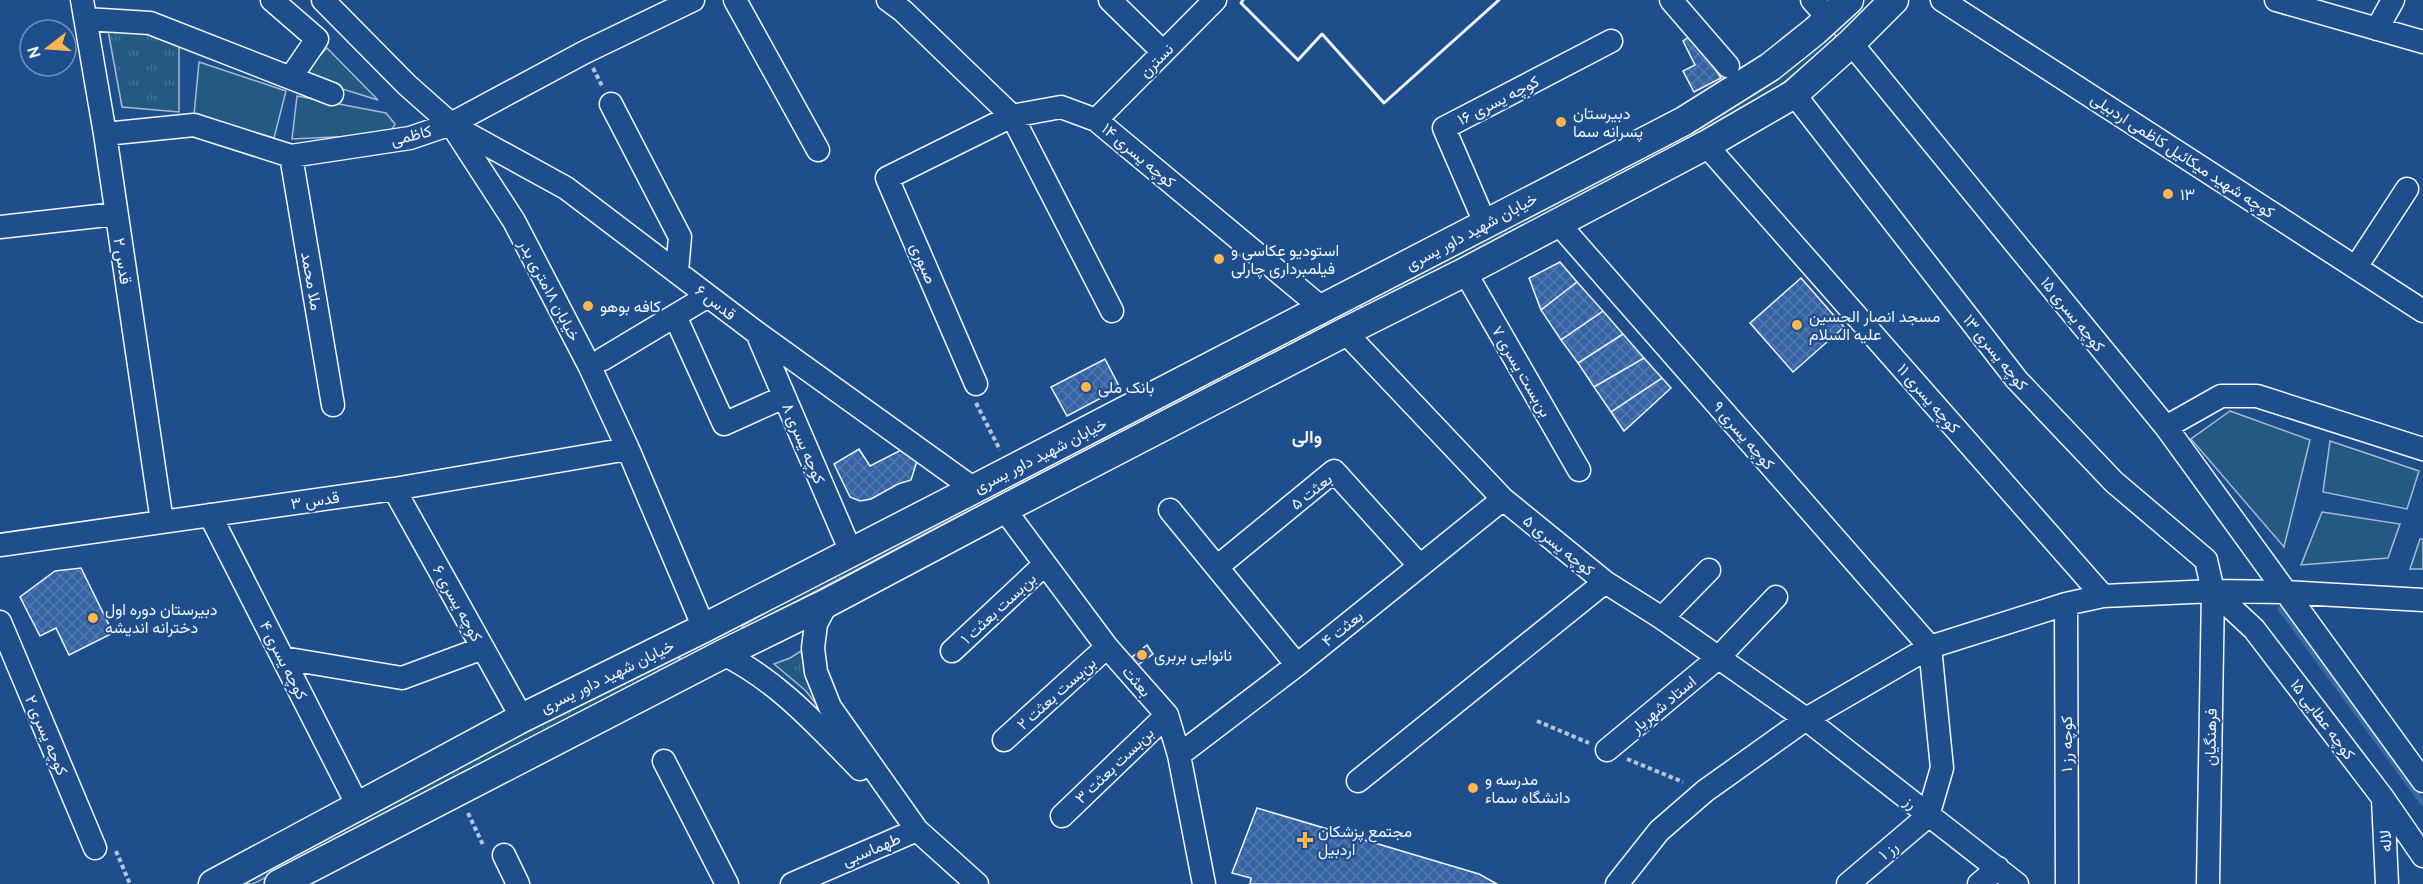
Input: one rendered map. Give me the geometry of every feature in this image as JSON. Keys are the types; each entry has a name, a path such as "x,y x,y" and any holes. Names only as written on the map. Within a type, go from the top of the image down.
{"main road":[{"name":"خیابان شهید داور یسری","path":"279,884 723,654 827,603 1706,145 1794,94 1851,44 1894,0"},
{"name":"خیابان شهید داور یسری","path":"213,884 522,718 704,628 974,489 1703,109 1770,67 1830,6"},
{"path":"1830,6 1851,44"},
{"path":"1323,309 1345,332"},
{"path":"704,628 723,654"}],"street":[{"path":"272,0 317,39 291,78"},
{"name":"خیابان ۱۸متری بدر","path":"323,0 407,86 451,124 514,221 591,367 704,628"},
{"name":"کاظمی","path":"105,134 194,125 291,156 410,138 451,124 585,52 693,0"},
{"path":"735,0 818,150"},
{"path":"1110,0 1163,52"},
{"name":"نسترن","path":"1096,120 1215,0"},
{"path":"1671,0 1728,66"},
{"name":"کوچه شهید میکائیل کاظمی اردبیلی","path":"1942,0 2423,311"},
{"path":"2276,0 2338,9 2377,29 2423,42"},
{"path":"2377,29 2393,0"},
{"path":"899,4 1012,116 1112,311"},
{"path":"84,10 150,22 332,94"},
{"name":"قدس ۲","path":"84,10 105,134 162,522"},
{"name":"کوچه یسری ۱۶","path":"1485,223 1444,128 1611,40"},
{"name":"کوچه یسری ۱۵","path":"1851,44 2166,427 2284,592"},
{"name":"کوچه یسری ۱۳","path":"1794,94 2017,380 2114,482 2206,560 2213,591"},
{"path":"611,104 680,237 677,271"},
{"name":"کوچه یسری ۱۴","path":"1012,116 1061,107 1096,120 1323,309"},
{"name":"صبوری","path":"976,384 887,178 1012,116"},
{"name":"قدس ۶","path":"451,124 566,188 757,333 974,489"},
{"name":"کوچه یسری ۱۱","path":"1706,145 2103,596"},
{"name":"ملا محمد","path":"291,156 333,405"},
{"path":"2356,267 2407,189"},
{"path":"0,227 116,214"},
{"name":"کوچه یسری ۹","path":"1558,223 1930,647"},
{"name":"بن‌بست یسری ۷","path":"1465,272 1578,470"},
{"path":"603,359 708,296"},
{"path":"675,316 724,424 784,397"},
{"name":"کوچه یسری ۵","path":"1345,332 1503,499 1605,582 1662,618 1806,719"},
{"name":"کوچه یسری ۸","path":"757,333 851,552"},
{"path":"2166,427 2221,396 2238,394 2257,396 2423,449"},
{"name":"قدس ۳","path":"0,545 394,489 628,449"},
{"name":"بعثت ۵","path":"1217,567 1334,471 1420,566"},
{"name":"کوچه یسری ۶","path":"394,489 522,718"},
{"name":"بعثت ۴","path":"1179,755 1503,499"},
{"name":"بعثت","path":"1004,509 1107,647 1167,715 1179,755 1204,884"},
{"path":"1170,510 1297,664"},
{"name":"کوچه یسری ۴","path":"210,515 358,806"},
{"name":"بن‌بست بعثت ۱","path":"951,651 1045,564"},
{"path":"1662,618 1709,570"},
{"path":"1358,781 1605,582"},
{"path":"1617,884 1659,831 1706,791 1806,719 1930,647 2066,604 2103,596 2213,591 2284,592 2423,600"},
{"name":"کوچه عطایی ۱۵","path":"2213,591 2254,629 2383,798 2423,856"},
{"name":"فرهنگیان","path":"2208,884 2213,591"},
{"path":"2284,592 2423,781"},
{"name":"استاد شهریار","path":"1607,750 1718,658 1776,597"},
{"path":"827,603 816,624 813,648 816,672 831,707 917,830 977,884"},
{"name":"کوچه رز ۱","path":"2066,604 2067,884"},
{"name":"کوچه یسری ۲","path":"0,622 95,848"},
{"name":"بن‌بست بعثت ۲","path":"1004,740 1107,647"},
{"path":"1928,816 1942,768 1930,647"},
{"path":"283,658 402,678 483,648"},
{"path":"723,654 747,666 804,712 903,812"},
{"name":"بن‌بست بعثت ۳","path":"1062,816 1167,715"},
{"name":"رز","path":"1806,719 2017,884"},
{"path":"664,761 727,884"},
{"name":"لاله","path":"2383,798 2387,884"},
{"name":"رز ۱","path":"1848,884 1928,816"},
{"name":"طهماسبی","path":"807,881 917,830"},
{"path":"504,855 518,884"},
{"path":"1979,884 1998,868"}],"path":[{"path":"585,52 611,104"},
{"path":"976,384 969,388 1010,470"},
{"path":"457,792 490,859 504,855"}],"green space":[{"path":"107,25 139,26 179,45 179,112 122,107"},
{"path":"1833,32 1836,36 1831,43 1775,90 1699,136 1372,306 1363,308 1360,305 1365,300"},
{"path":"327,48 378,100 300,76"},
{"path":"199,62 286,91 274,138 194,115"},
{"path":"297,96 386,113 395,124 391,131 376,135 292,139"},
{"path":"1325,324 1323,330 947,522 744,629 742,626 804,591 1315,325"},
{"path":"2230,411 2310,440 2284,547 2191,439"},
{"path":"2330,441 2419,471 2407,509 2323,492"},
{"path":"2322,512 2400,524 2388,558 2301,565"},
{"path":"2420,539 2423,539 2423,569 2410,569"},
{"path":"801,651 812,690 833,726 806,691 774,664"},
{"path":"675,653 681,655 678,662 253,884 237,884"}],"building":[{"path":"1693,34 1721,78 1694,92 1683,71 1695,65 1683,41"},
{"path":"1560,262 1577,282 1541,310 1529,278"},
{"name":"مسجد انصار الحسین علیه السلام","path":"1801,278 1844,327 1793,372 1750,323"},
{"path":"1577,282 1603,311 1561,340 1541,310"},
{"path":"1603,311 1623,334 1578,363 1561,340"},
{"path":"1623,334 1644,358 1594,387 1578,363"},
{"path":"1644,358 1662,378 1611,412 1594,387"},
{"name":"بانک ملی","path":"1105,359 1120,388 1067,416 1051,387"},
{"path":"1662,378 1671,388 1624,431 1611,412"},
{"path":"859,449 870,466 901,450 917,461 911,480 898,484 871,499 860,501 850,497 834,464"},
{"path":"81,568 113,633 69,655 56,628 40,636 20,597 55,571"},
{"name":"نانوایی بربری","path":"1147,645 1153,654 1138,665 1132,657"},
{"name":"مجتمع پزشکان اردبیل","path":"1257,808 1479,874 1497,884 1250,884 1251,878 1232,873"}],"waterway":[{"path":"2281,609 2423,803"}],"wall":[{"path":"1243,0 1241,3 1298,60 1322,34 1384,103 1499,0"}],"place":[{"name":"دبیرستان پسرانه سما","path":"1561,122"},
{"name":"۱۳","path":"2168,194"},
{"name":"استودیو عکاسی و فیلمبرداری چارلی","path":"1219,259"},
{"name":"کافه بوهو","path":"588,306"},
{"name":"مسجد انصار الحسین علیه السلام","path":"1797,325"},
{"name":"بانک ملی","path":"1086,387"},
{"name":"دبیرستان دوره اول دخترانه اندیشه","path":"93,618"},
{"name":"نانوایی بربری","path":"1142,655"},
{"name":"مدرسه و دانشگاه سماء","path":"1473,788"},
{"name":"مجتمع پزشکان اردبیل","path":"1305,840"}],"district":[{"name":"والی","path":"1307,437"}]}
